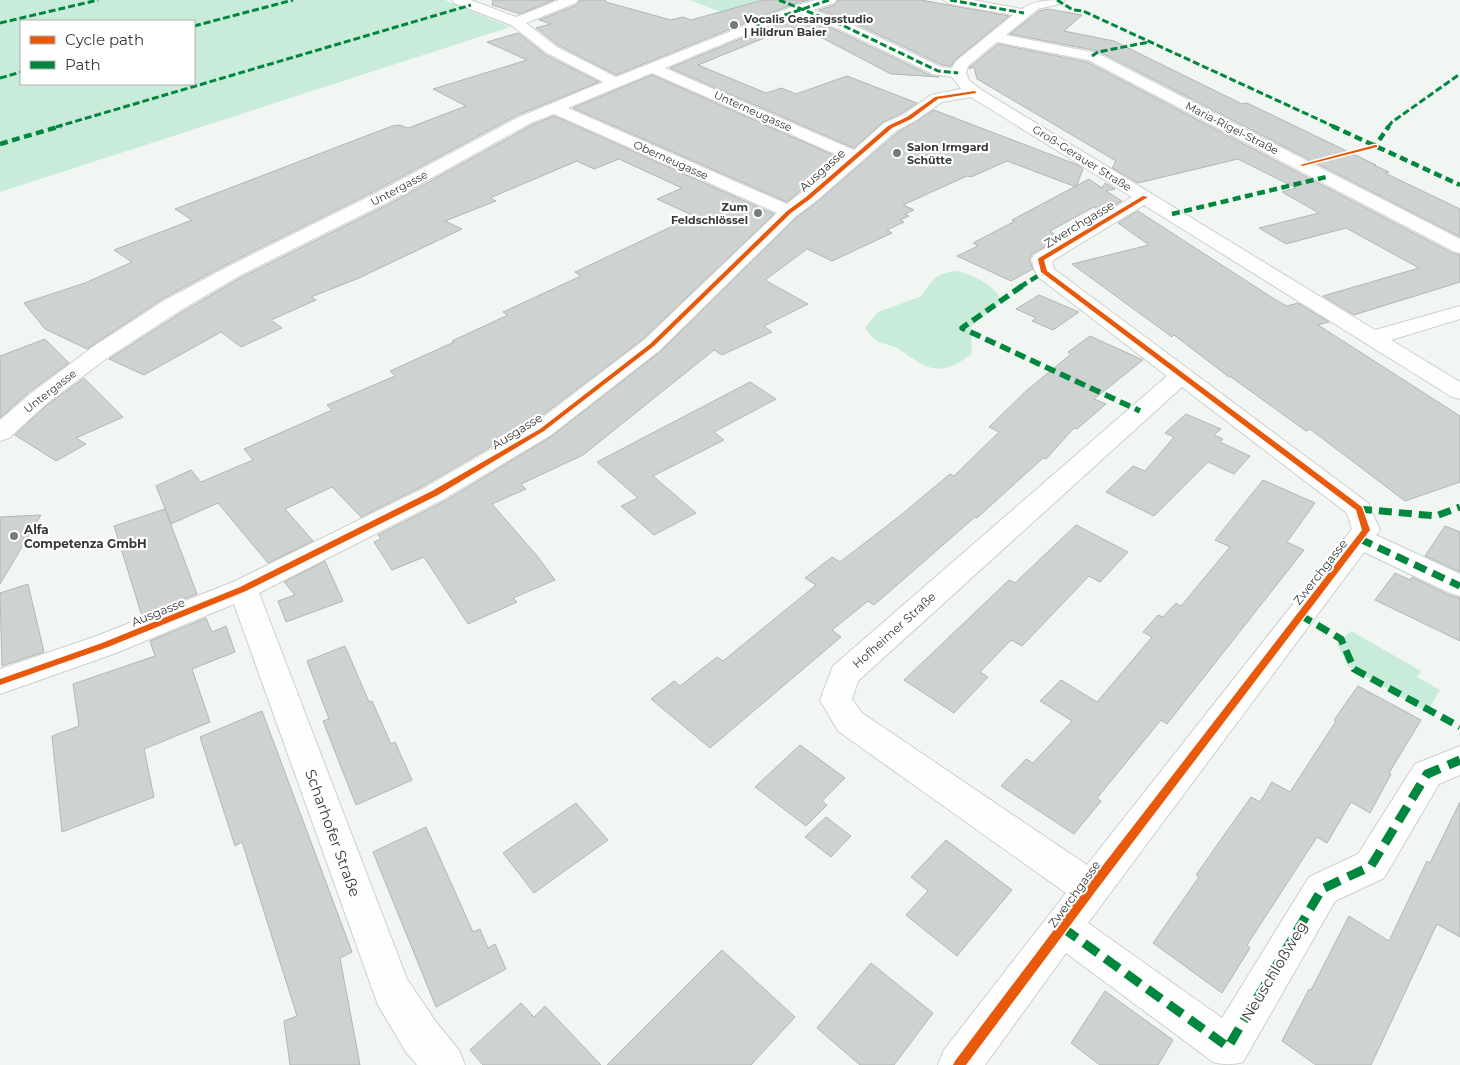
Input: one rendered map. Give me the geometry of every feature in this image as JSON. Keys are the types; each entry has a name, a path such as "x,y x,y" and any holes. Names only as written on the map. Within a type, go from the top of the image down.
{"street":[{"path":"459,0 516,22 552,50 614,82"},
{"path":"516,22 571,0"},
{"name":"Untergasse","path":"0,433 38,399 102,350 173,305 232,272 381,198 525,120 651,67 800,8 828,0"},
{"path":"950,0 1024,13"},
{"path":"800,8 844,26 938,71 958,73 961,64 1033,6 1058,0"},
{"name":"Maria-Rigel-Straße","path":"994,37 1092,56 1460,247"},
{"name":"Unterneugasse","path":"651,67 854,156"},
{"name":"Groß-Gerauer Straße","path":"958,73 962,82 974,92 1460,392"},
{"name":"Ausgasse","path":"0,682 105,646 243,590 435,493 542,430 652,345 789,212 808,198 854,156 890,127 909,118 937,98 974,92"},
{"name":"Oberneugasse","path":"554,108 789,212"},
{"name":"Zwerchgasse","path":"959,1065 1091,889 1366,530 1359,509 1044,272 1041,259 1145,198"},
{"path":"1373,338 1460,312"},
{"name":"Hofheimer Straße","path":"1091,889 850,722 836,700 844,675 1180,376"},
{"path":"1360,539 1460,586"},
{"name":"Scharhofer Straße","path":"243,590 392,991 421,1037 444,1065"},
{"name":"Neuschloßweg","path":"1063,928 1228,1047 1322,889 1371,866 1427,774 1460,760"}],"green space":[{"path":"0,0 445,0 510,27 0,192"},
{"path":"690,0 775,0 793,7 747,22"},
{"path":"959,271 977,278 988,285 998,294 1001,300 1000,303 971,326 972,354 960,362 941,369 925,366 897,348 875,340 865,328 878,312 922,296 936,277"},
{"path":"1351,631 1421,671 1417,677 1440,690 1427,712 1348,666 1337,644"}],"building":[{"path":"493,0 554,0 520,14 492,5"},
{"path":"580,0 605,0 606,2 671,20 683,17 691,20 763,0 809,0 793,4 616,75 558,45 536,28 551,24 539,20 577,5"},
{"path":"838,0 921,0 1009,16 955,60 951,66 942,65 850,21 819,10 835,5"},
{"path":"1048,9 1082,15 1064,31 1114,41 1242,104 1247,103 1376,165 1374,165 1389,172 1385,173 1460,209 1460,237 1098,51 1010,34 1039,11"},
{"path":"801,16 838,31 932,76 939,77 891,74 809,31 803,33 789,28 698,65 766,93 782,88 796,94 847,76 917,103 883,122 854,148 670,68"},
{"path":"518,33 546,55 599,82 518,115 373,192 224,266 164,298 87,349 45,329 24,303 85,283 132,262 114,250 192,220 175,209 392,126 400,125 408,128 466,106 433,89 527,60 487,42"},
{"path":"998,44 1087,62 1452,253 1460,255 1460,282 1354,315 1323,296 1419,268 1346,228 1286,244 1259,228 1319,213 1282,192 1296,188 1238,159 1138,183 1112,168 1116,161 977,79 974,67 969,69 970,67"},
{"path":"652,75 840,158 787,202 573,108"},
{"path":"934,110 1078,165 1083,169 1076,187 1007,161 971,177 967,176 903,205 914,210 905,214 909,216 900,220 904,222 887,230 892,233 832,261 807,249 765,280 808,304 764,326 772,332 722,355 714,350 583,455 521,484 526,489 492,504 538,557 555,580 513,598 517,602 468,624 424,557 392,570 374,542 381,539 378,535 445,501 552,436 661,351 797,217 816,203 897,133"},
{"path":"554,116 774,214 643,339 532,423 425,485 361,517 332,487 285,509 313,541 268,563 218,503 171,524 156,486 191,470 201,482 253,460 244,449 332,410 327,405 395,376 390,371 454,342 452,341 508,315 503,312 581,276 575,272 694,216 657,199 682,188 619,159 594,169 577,161 490,198 496,201 445,221 462,229 359,278 311,297 316,300 271,320 282,328 241,347 221,332 144,375 109,359 182,312 240,278 389,204 532,125"},
{"path":"1089,179 1102,188 1105,183 1115,189 1106,191 1122,201 1102,213 1094,207 1050,231 1060,238 1032,254 1029,260 1033,269 1011,281 957,256 978,246 973,243 1015,221 1012,220"},
{"path":"1138,211 1276,300 1287,306 1298,303 1329,322 1318,325 1460,416 1460,482 1405,501 1310,429 1306,431 1072,264 1149,245 1118,223"},
{"path":"1039,295 1079,312 1053,330 1032,321 1036,318 1016,309"},
{"path":"1090,336 1143,360 1094,399 1106,404 1077,429 1074,428 1046,459 1043,458 977,518 975,517 874,605 868,601 832,630 841,637 710,748 651,699 674,681 680,686 717,657 723,661 816,585 805,578 832,557 840,562 950,474 954,476 999,432 989,427 1026,391 1071,354 1068,352"},
{"path":"45,339 69,363 29,392 0,418 0,356"},
{"path":"84,378 123,417 76,438 86,444 56,461 15,435 47,405"},
{"path":"750,382 776,399 714,432 724,440 653,476 696,513 654,535 621,506 638,498 597,462"},
{"path":"1186,414 1221,429 1214,435 1223,439 1220,442 1250,456 1234,474 1208,462 1154,516 1106,492 1133,466 1145,471 1174,437 1165,433"},
{"path":"1263,480 1315,503 1287,542 1304,550 1167,724 1161,720 1097,798 1101,801 1074,834 1001,786 1026,759 1033,763 1072,721 1040,701 1061,680 1097,702 1152,637 1143,632 1158,615 1163,617 1176,603 1181,606 1230,547 1215,540"},
{"path":"165,509 197,594 142,616 114,526"},
{"name":"Alfa Competenza GmbH","path":"41,515 0,584 0,517"},
{"path":"1076,525 1128,552 1100,582 1089,576 1022,646 1011,640 980,672 988,677 954,713 904,680 1009,580 1015,583"},
{"path":"1445,526 1460,532 1460,572 1425,556"},
{"path":"325,561 343,601 286,622 278,601 295,595 284,582"},
{"path":"1395,573 1410,580 1412,577 1449,595 1460,598 1460,641 1375,600"},
{"path":"28,584 44,652 2,666 0,593"},
{"path":"206,618 212,632 226,626 235,652 192,669 210,722 144,749 154,797 62,832 52,736 79,726 73,684 155,656 150,641"},
{"path":"345,646 369,702 372,701 391,744 395,742 412,780 356,805 323,721 329,719 307,661"},
{"path":"1358,686 1421,720 1389,773 1391,774 1370,813 1351,802 1327,843 1317,837 1247,945 1250,948 1222,993 1153,943 1199,877 1196,875 1251,797 1260,802 1272,782 1290,792 1336,721 1334,720"},
{"path":"262,711 352,952 340,958 360,1065 290,1065 284,1021 297,1016 242,842 235,846 200,737"},
{"path":"800,745 845,778 822,801 827,805 806,826 755,787"},
{"path":"1460,802 1460,937 1437,924 1371,1065 1316,1065 1282,1041 1309,989 1311,990 1349,916 1389,941 1427,861 1430,863"},
{"path":"576,803 608,840 534,893 503,853"},
{"path":"826,817 851,836 831,857 805,837"},
{"path":"426,827 473,932 480,929 488,948 495,944 506,969 436,1007 373,852"},
{"path":"946,840 1012,890 957,956 906,915 928,891 911,877"},
{"path":"722,950 795,1017 751,1065 607,1065"},
{"path":"871,963 933,1013 894,1065 860,1065 817,1028"},
{"path":"1105,991 1173,1040 1158,1065 1100,1065 1071,1043"},
{"path":"521,1003 534,1017 545,1006 601,1065 483,1065 470,1050"}],"marked path":[{"path":"0,23 98,0"},
{"path":"195,26 293,0"},
{"path":"779,0 844,26 938,71 958,73"},
{"path":"756,25 829,0"},
{"path":"950,0 1024,13"},
{"path":"1057,0 1073,10 1083,11 1460,185"},
{"path":"0,144 471,5"},
{"path":"1092,56 1098,52 1149,42"},
{"path":"0,78 20,72"},
{"path":"1370,147 1375,146 1392,122 1460,74"},
{"path":"1172,214 1326,177"},
{"path":"1044,272 962,328 1140,411"},
{"path":"1359,509 1436,516 1460,507"},
{"path":"1360,539 1460,586"},
{"path":"1300,615 1341,639 1354,669 1460,727"},
{"path":"1063,928 1228,1047 1322,889 1371,866 1427,774 1460,760"}],"cycle path":[{"path":"0,682 105,645 243,589 435,493 542,430 652,345 789,212 808,198 890,127 909,118 937,98 974,92"},
{"path":"1302,165 1375,146"},
{"path":"959,1065 1091,889 1366,530 1359,509 1044,272 1041,259 1145,197"}],"place":[{"name":"Vocalis Gesangsstudio | Hildrun Baier","path":"734,25"},
{"name":"Salon Irmgard Schütte","path":"897,153"},
{"name":"Zum Feldschlössel","path":"758,213"},
{"name":"Alfa Competenza GmbH","path":"14,536"}]}
